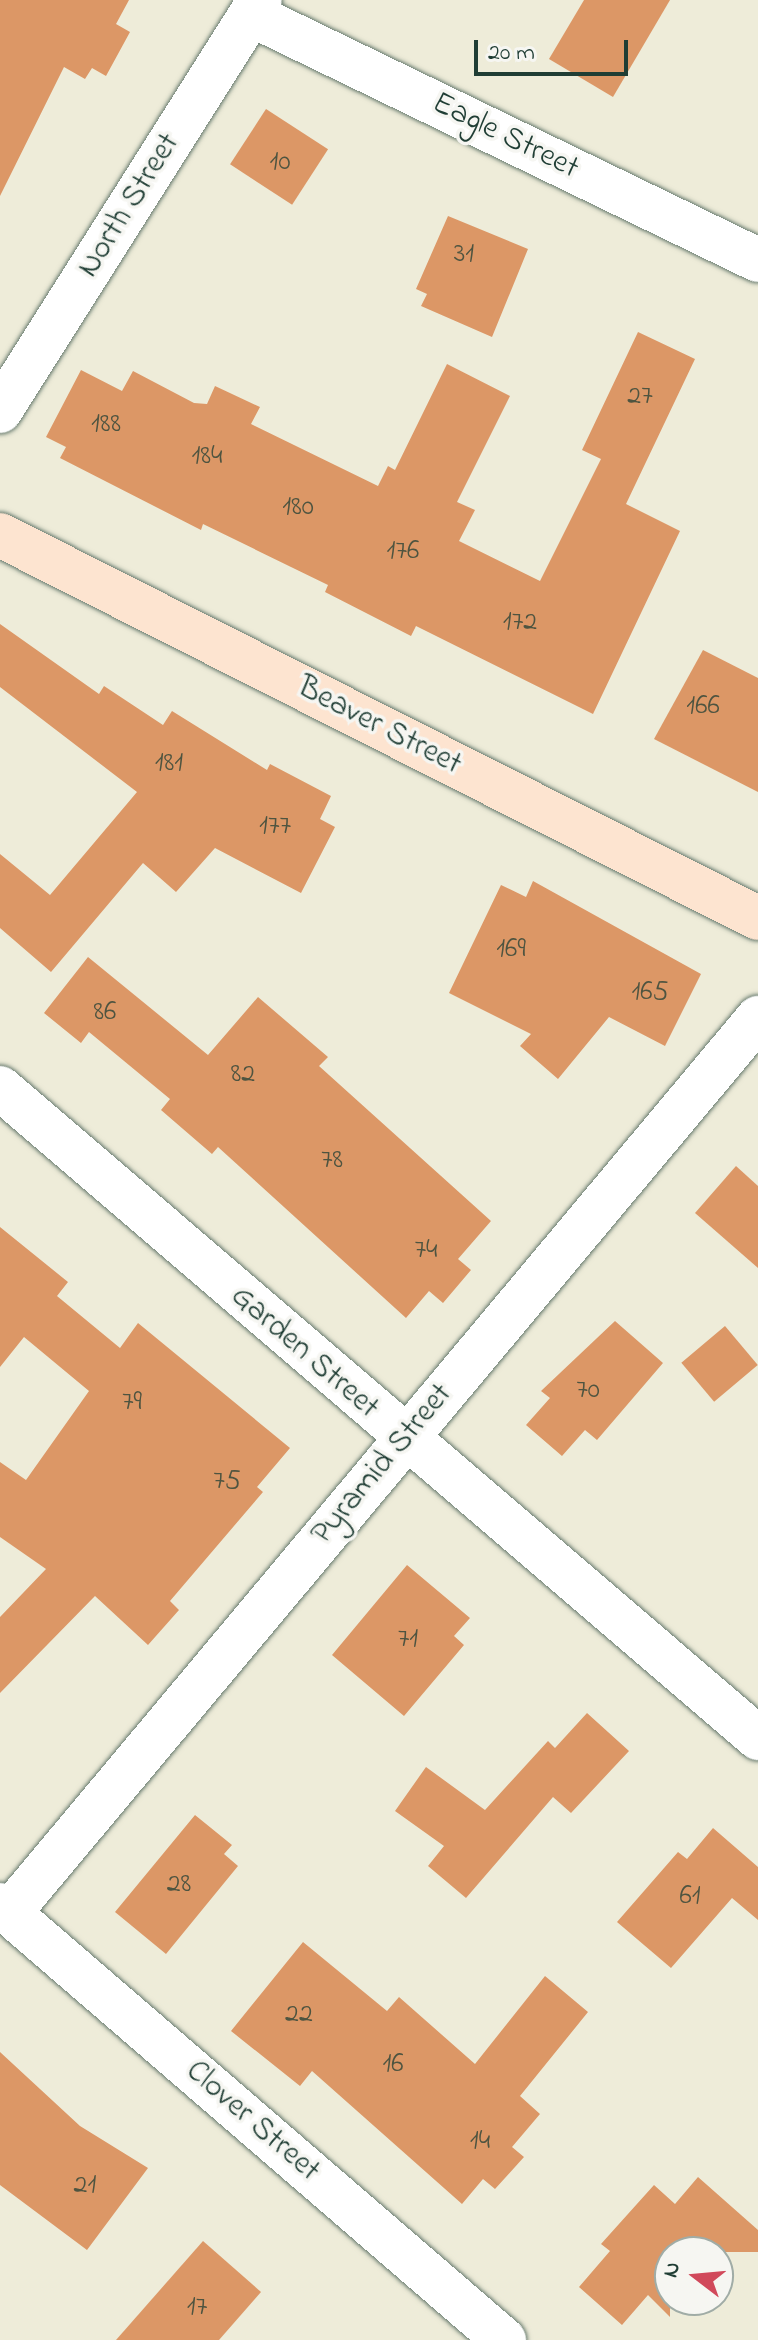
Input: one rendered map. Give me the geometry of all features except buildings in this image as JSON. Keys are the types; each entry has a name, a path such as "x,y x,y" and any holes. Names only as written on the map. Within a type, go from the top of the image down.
{"street":[{"name":"Eagle Street","path":"256,7 758,260"},
{"name":"North Street","path":"0,411 256,7"},
{"name":"Beaver Street","path":"0,535 758,918"},
{"name":"Pyramid Street","path":"5,1908 758,1018"},
{"name":"Garden Street","path":"0,1088 404,1440 758,1738"},
{"name":"Clover Street","path":"5,1908 504,2340"}]}
